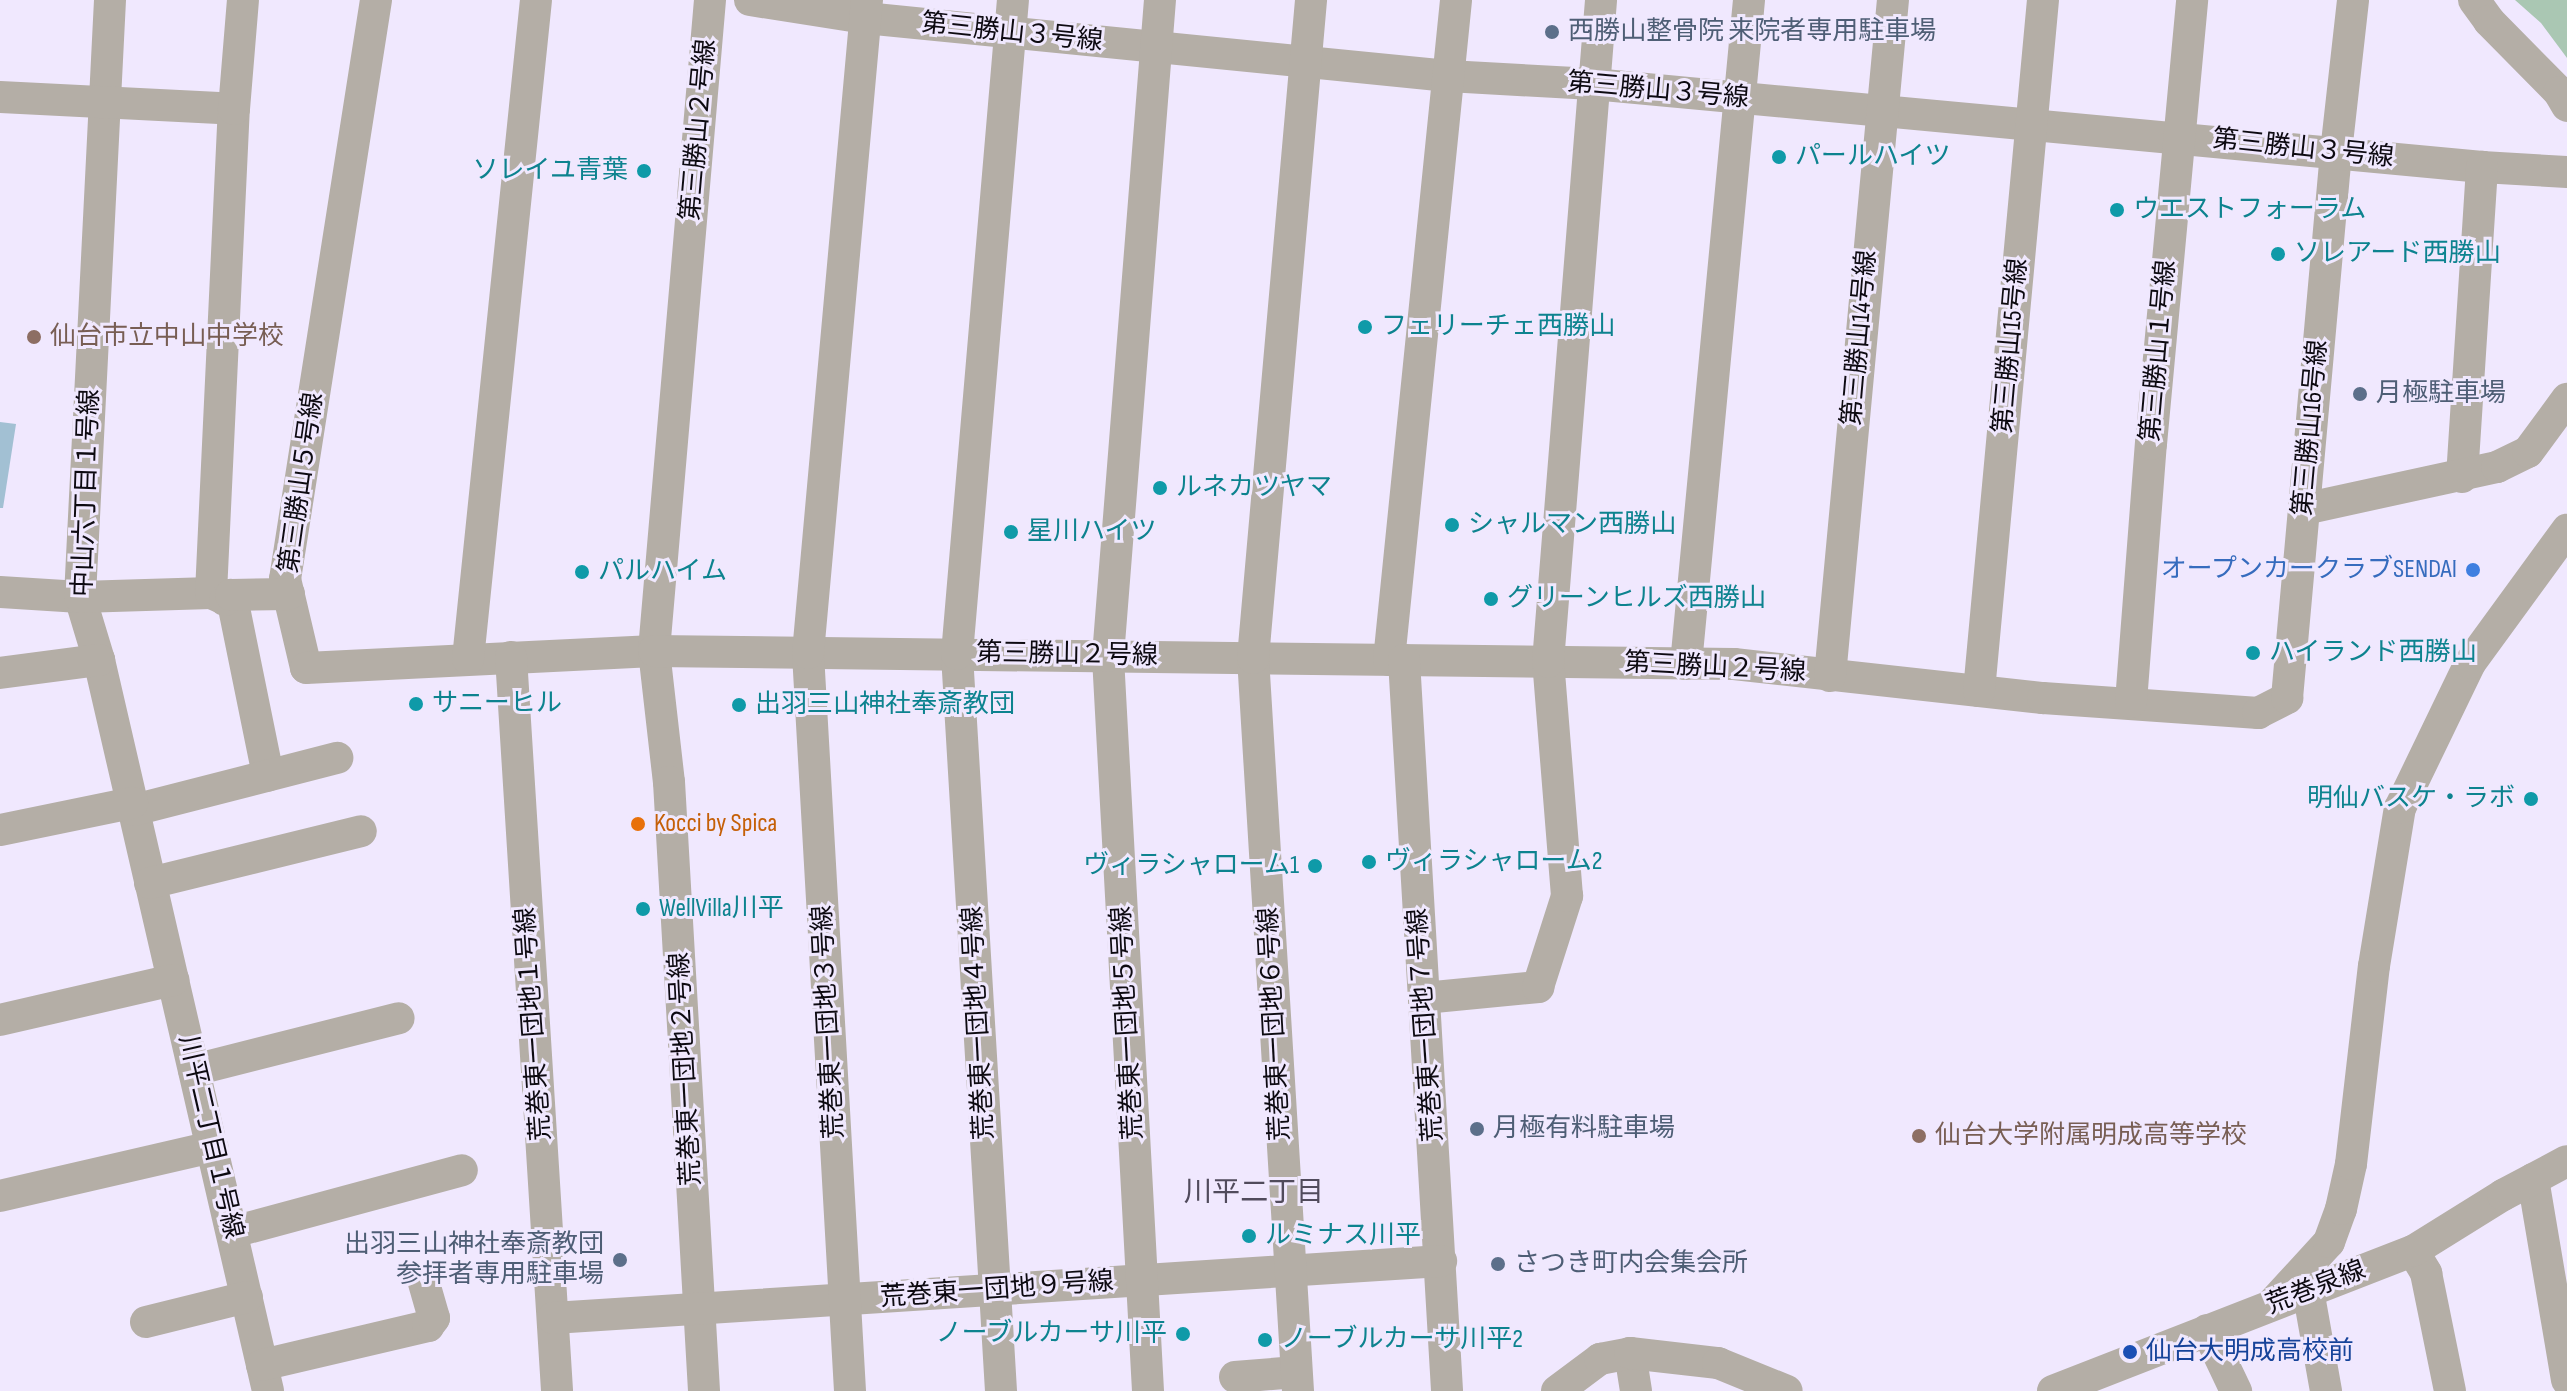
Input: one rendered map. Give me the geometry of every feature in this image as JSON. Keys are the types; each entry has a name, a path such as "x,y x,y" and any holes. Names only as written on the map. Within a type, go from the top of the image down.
{"street":[{"name":"中山六丁目１号線","path":"110,0 80,597 99,660 150,883"},
{"path":"218,597 234,109 243,0"},
{"name":"第三勝山５号線","path":"376,0 285,579 306,668 654,651"},
{"path":"468,659 536,0"},
{"name":"第三勝山２号線","path":"710,0 654,651 1734,664 1979,691 2131,702"},
{"name":"第三勝山３号線","path":"750,0 866,9 1010,33 1448,76 1593,84 2482,167 2567,172"},
{"name":"荒巻東一団地４号線","path":"1001,1391 957,654 1013,0"},
{"name":"荒巻東一団地５号線","path":"1148,1391 1108,656 1160,0"},
{"name":"荒巻東一団地６号線","path":"1297,1382 1253,658 1311,0"},
{"name":"荒巻東一団地７号線","path":"1447,1391 1424,998 1396,660 1456,0"},
{"path":"1424,998 1538,987 1567,896 1548,662 1601,0"},
{"path":"1686,664 1749,0"},
{"name":"第三勝山14号線","path":"1830,676 1880,111 1893,0"},
{"name":"第三勝山15号線","path":"1979,691 2043,0"},
{"name":"第三勝山１号線","path":"2131,702 2177,137 2192,0"},
{"name":"第三勝山16号線","path":"2131,702 2258,713 2287,698 2336,152 2353,0"},
{"path":"2474,0 2489,21 2559,92 2567,106"},
{"name":"荒巻東一団地３号線","path":"850,1391 808,653 866,9"},
{"path":"0,97 234,109"},
{"path":"2462,477 2482,167"},
{"path":"2304,509 2497,467 2528,452 2567,399"},
{"path":"2272,1304 2329,1242 2341,1209 2351,1164 2374,966 2400,808 2470,663 2567,530"},
{"path":"0,592 80,597 289,594"},
{"path":"218,597 233,603 268,775"},
{"name":"荒巻東一団地２号線","path":"654,651 669,782 704,1391"},
{"name":"荒巻東一団地１号線","path":"511,657 557,1391"},
{"path":"0,673 99,660"},
{"path":"0,830 133,806 337,758"},
{"path":"150,883 361,831"},
{"name":"川平二丁目１号線","path":"150,883 265,1378"},
{"path":"0,1020 173,980"},
{"path":"194,1070 399,1018"},
{"path":"0,1196 212,1147"},
{"name":"荒巻泉線","path":"2053,1391 2413,1251 2567,1161"},
{"path":"233,1232 462,1170"},
{"path":"2533,1179 2567,1380"},
{"path":"2413,1251 2426,1273 2450,1391"},
{"name":"荒巻東一団地９号線","path":"553,1318 1441,1261"},
{"path":"265,1378 428,1326 434,1318 424,1284"},
{"path":"2308,1290 2326,1391"},
{"path":"146,1322 247,1297"},
{"path":"2207,1330 2236,1391"},
{"path":"1557,1391 1600,1359 1630,1353 1718,1363 1775,1388"},
{"path":"1630,1353 1636,1391"},
{"path":"1235,1377 1297,1382"}],"green space":[{"path":"2515,0 2567,0 2567,58 2541,23"}],"water":[{"path":"0,422 16,424 3,508 0,508"}],"place":[{"name":"西勝山整骨院 来院者専用駐車場","path":"1552,32"},
{"name":"パールハイツ","path":"1779,157"},
{"name":"ソレイユ青葉","path":"644,171"},
{"name":"ウエストフォーラム","path":"2117,210"},
{"name":"ソレアード西勝山","path":"2278,254"},
{"name":"フェリーチェ西勝山","path":"1365,327"},
{"name":"仙台市立中山中学校","path":"34,337"},
{"name":"月極駐車場","path":"2360,394"},
{"name":"ルネカツヤマ","path":"1160,488"},
{"name":"シャルマン西勝山","path":"1452,525"},
{"name":"星川ハイツ","path":"1011,532"},
{"name":"オープンカークラブSENDAI","path":"2473,570"},
{"name":"パルハイム","path":"582,572"},
{"name":"グリーンヒルズ西勝山","path":"1491,599"},
{"name":"ハイランド西勝山","path":"2253,653"},
{"name":"サニーヒル","path":"416,704"},
{"name":"出羽三山神社奉斎教団","path":"739,705"},
{"name":"明仙バスケ・ラボ","path":"2531,799"},
{"name":"Kocci by Spica","path":"638,824"},
{"name":"ヴィラシャローム2","path":"1369,862"},
{"name":"ヴィラシャローム1","path":"1315,866"},
{"name":"WellVilla川平","path":"643,909"},
{"name":"月極有料駐車場","path":"1477,1129"},
{"name":"仙台大学附属明成高等学校","path":"1919,1136"},
{"name":"ルミナス川平","path":"1249,1236"},
{"name":"出羽三山神社奉斎教団 参拝者専用駐車場","path":"620,1260"},
{"name":"さつき町内会集会所","path":"1498,1264"},
{"name":"ノーブルカーサ川平","path":"1183,1334"},
{"name":"ノーブルカーサ川平2","path":"1265,1340"},
{"name":"仙台大明成高校前","path":"2130,1352"}],"district":[{"name":"川平二丁目","path":"1254,1193"}]}
